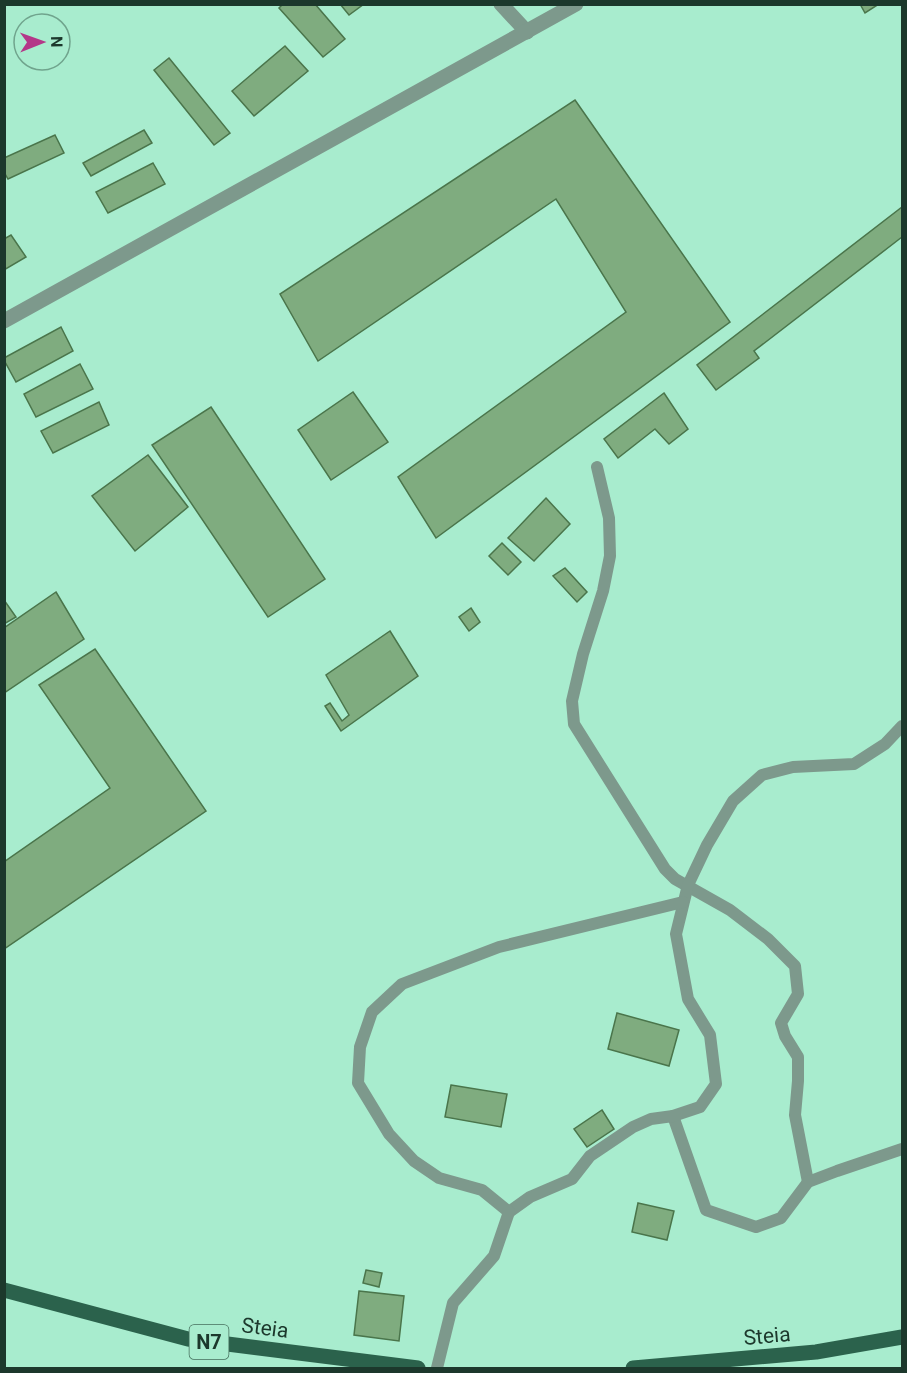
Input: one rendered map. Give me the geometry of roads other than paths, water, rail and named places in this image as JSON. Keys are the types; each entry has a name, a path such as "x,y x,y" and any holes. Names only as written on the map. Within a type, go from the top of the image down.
{"main road":[{"name":"Steia","path":"4,1290 188,1339 418,1368"},
{"name":"Steia","path":"633,1368 816,1352 903,1337"}],"street":[{"path":"501,4 527,32"},
{"path":"4,321 576,4"}],"lane":[{"path":"597,467 609,518 610,556 603,591 583,654 572,701 574,724 665,869 675,879 730,910 768,939 795,966 798,993 781,1023 785,1036 798,1057 795,1115 808,1182"},
{"path":"437,1368 453,1303 494,1256 509,1212 530,1197 572,1179 590,1156 633,1128 651,1119 673,1116 700,1107 716,1084 710,1035 688,999 676,933 688,885 706,845 733,801 762,775 793,767 854,764 885,744 903,726"},
{"path":"509,1212 482,1190 439,1178 414,1161 389,1134 358,1083 360,1047 372,1012 402,984 499,947 683,903"},
{"path":"673,1116 706,1210 756,1227 781,1218 808,1182 903,1149"}]}
